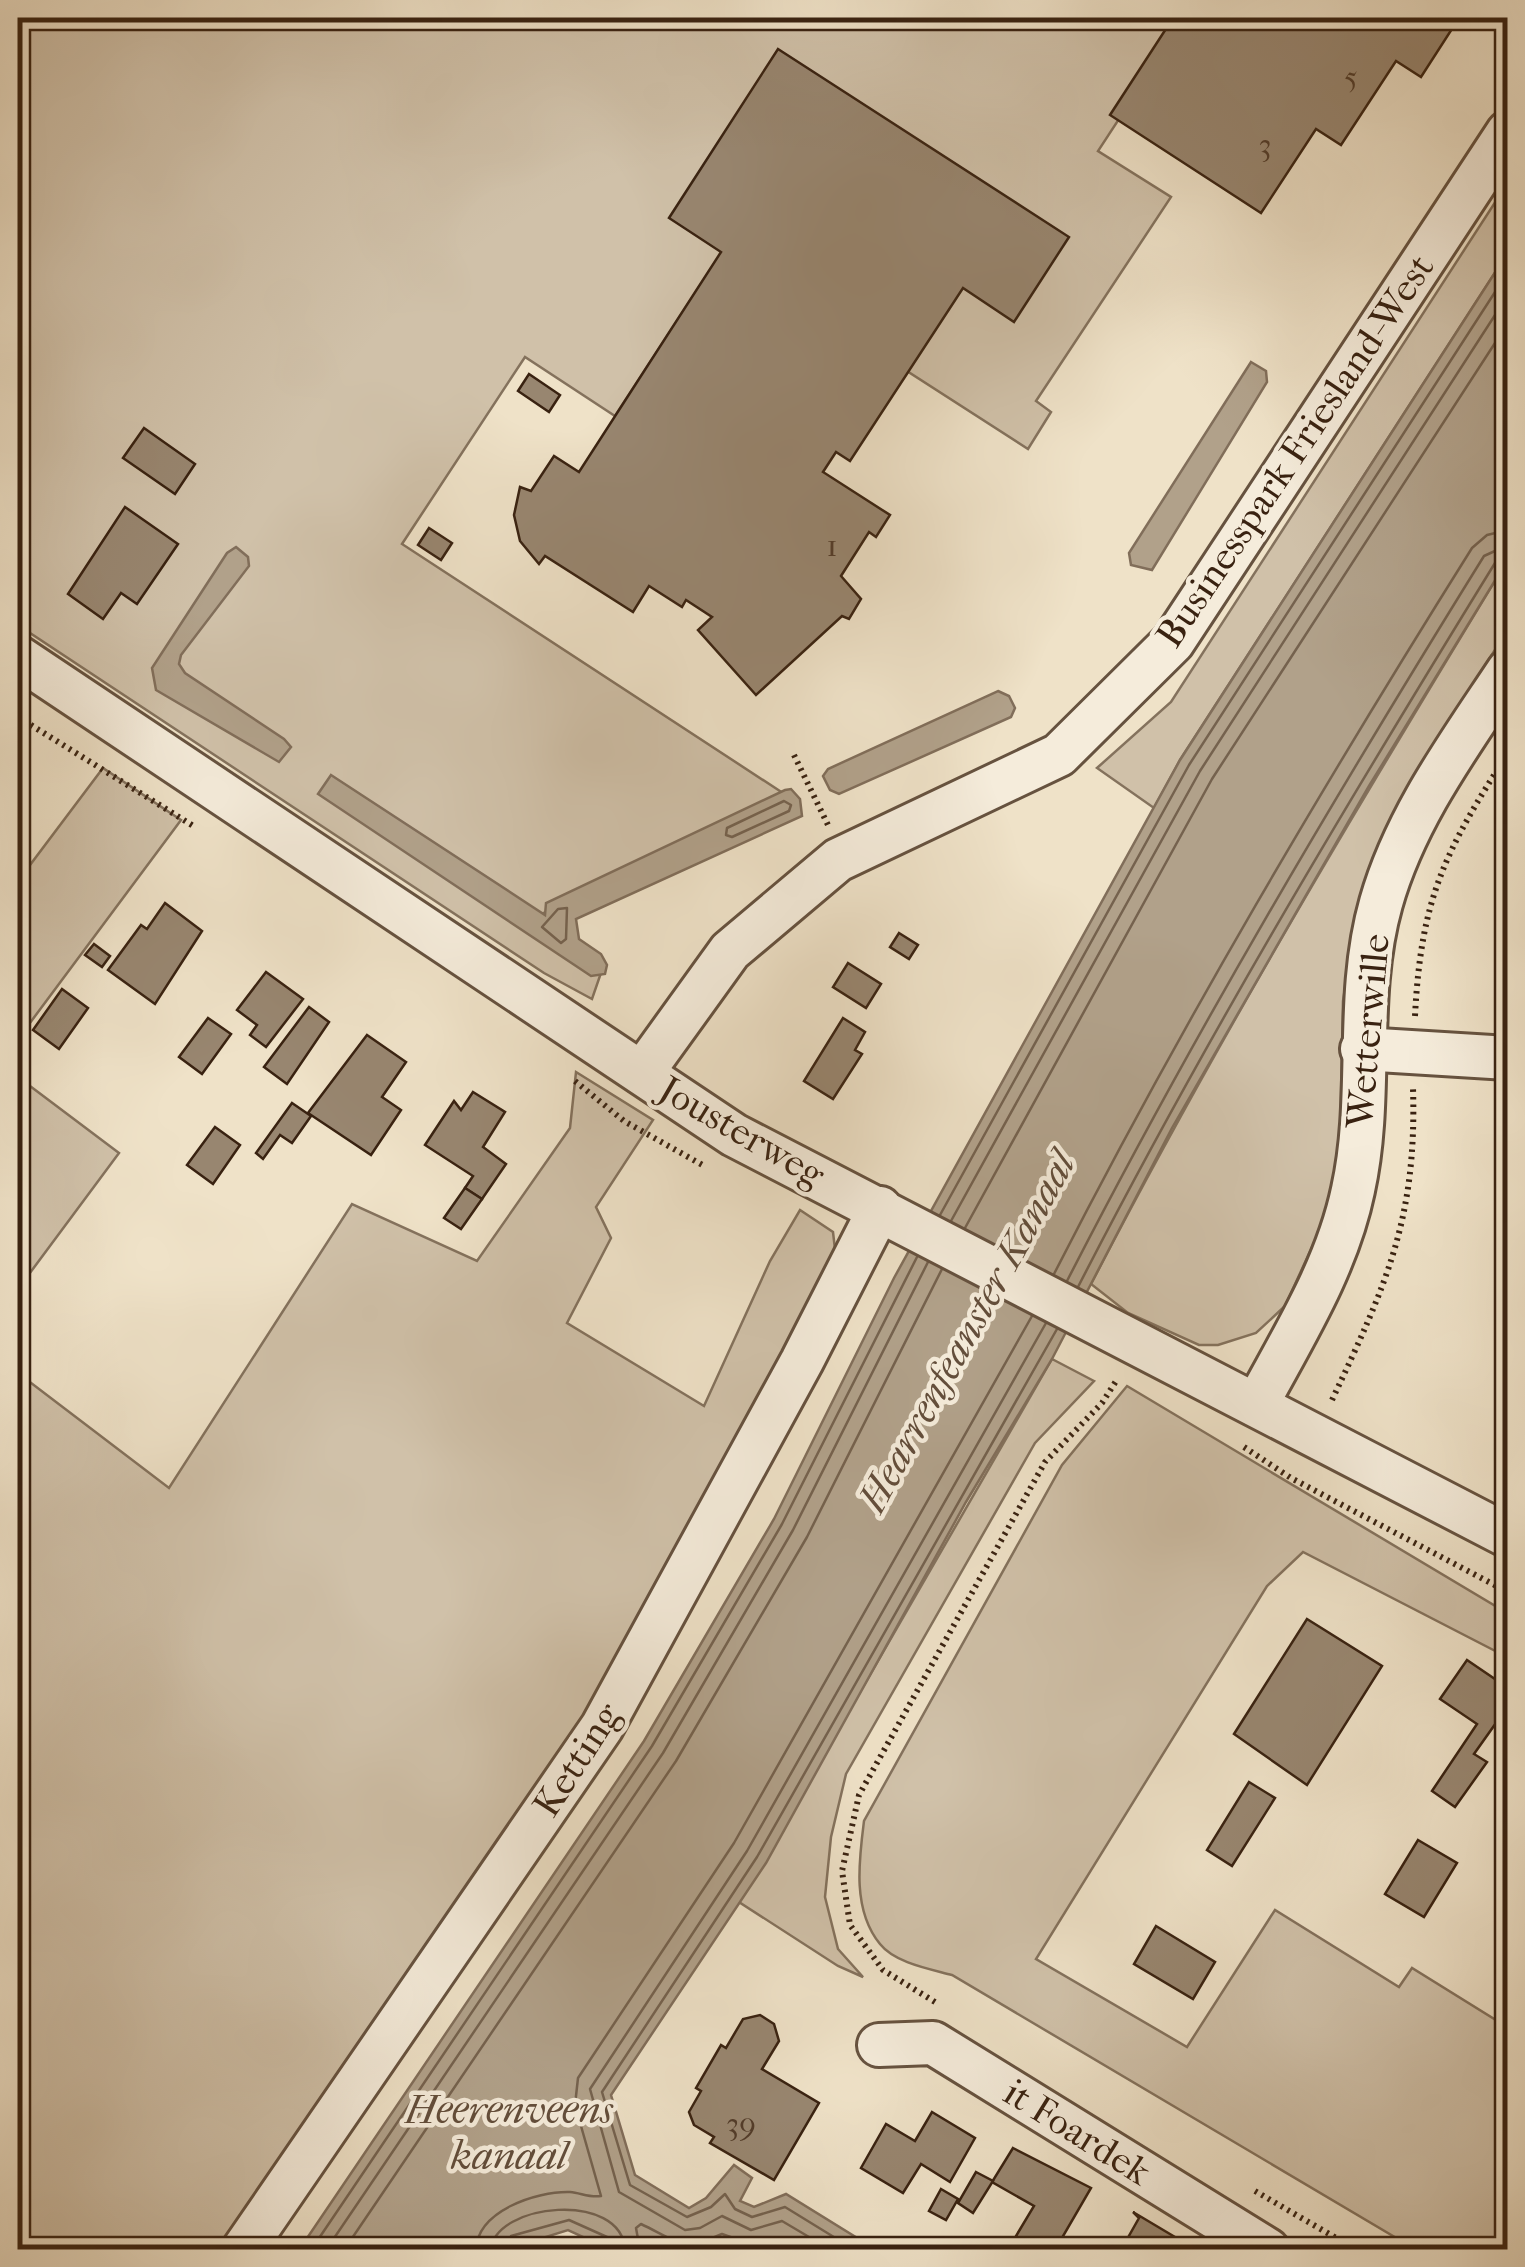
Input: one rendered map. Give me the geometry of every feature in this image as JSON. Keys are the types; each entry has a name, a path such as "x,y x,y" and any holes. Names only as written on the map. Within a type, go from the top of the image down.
{"street":[{"name":"Businesspark Friesland-West","path":"642,1073 730,951 844,858 1059,755 1173,642 1508,132"},
{"name":"Jousterweg","path":"18,657 872,1225 919,1228 1508,1536"},
{"name":"Wetterwille","path":"1258,1404 1341,1237 1359,1149 1370,950 1393,869 1431,790 1508,671"},
{"path":"1362,1049 1508,1058"},
{"name":"Ketting","path":"243,2250 602,1727 872,1225"},
{"name":"it Foardek","path":"879,2045 933,2043 1268,2250"}],"path":[{"path":"794,756 844,858"},
{"path":"950,2010 883,1970 850,1925 842,1871 859,1795 1046,1462 1102,1404 1121,1373 1134,1380"},
{"path":"1231,1439 1291,1478 1508,1592"},
{"path":"1254,2190 1356,2250"}],"shaded area":[{"path":"18,18 1185,18 1098,151 1171,197 1036,401 1051,412 1028,449 722,252 615,416 525,357 402,544 789,797 529,920 602,970 592,999 544,973 18,625 18,321 28,305 18,298"},
{"path":"1507,184 1507,254 1180,760 1154,808 1097,768 1171,702"},
{"path":"1507,561 1507,631 1440,736 1356,917 1343,1001 1340,1137 1330,1208 1285,1306 1256,1333 1218,1345 1199,1345 1128,1313 1091,1284 1241,1009"},
{"path":"103,768 181,820 18,1039 18,881"},
{"path":"576,1072 653,1120 596,1207 611,1238 567,1323 704,1406 770,1261 800,1210 833,1232 836,1258 573,1737 232,2249 18,2249 18,1373 169,1488 352,1204 477,1261 570,1128"},
{"path":"18,1077 119,1153 18,1289"},
{"path":"1052,1359 1094,1381 1035,1443 846,1774 831,1837 825,1897 838,1949 863,1977 838,1966 739,1902"},
{"path":"1127,1386 1507,1613 1507,1657 1303,1552 1267,1586 1036,1959 1187,2047 1275,1910 1399,1987 1412,1968 1507,2027 1507,2249 1415,2249 952,1975 894,1956 871,1931 861,1900 864,1821 1062,1465"}],"water":[{"path":"1507,254 1507,561 1369,786 1172,1128 1052,1359 966,1502 766,1863 611,2095 635,2175 689,2208 706,2198 734,2165 752,2178 740,2201 754,2207 786,2194 875,2249 609,2249 568,2230 507,2249 299,2250 644,1741 774,1519 894,1278 1180,760"},
{"path":"1251,362 1266,371 1267,382 1152,570 1131,565 1129,553"},
{"path":"236,547 248,557 249,566 181,655 179,664 185,673 284,739 291,747 279,762 156,690 152,668 227,553"},
{"path":"998,691 1009,696 1015,708 1011,717 839,794 830,790 823,776 828,769"},
{"path":"331,775 545,915 546,903 785,790 791,789 800,799 802,816 576,919 579,939 601,954 607,965 605,974 591,976 318,794"}],"building":[{"path":"1173,18 1459,18 1421,77 1396,61 1341,145 1316,129 1261,213 1110,115"},
{"path":"778,49 1069,237 1014,322 963,288 850,461 836,452 823,472 890,515 876,537 869,532 841,576 861,599 849,619 842,616 756,695 698,630 712,617 686,600 682,607 649,586 633,612 545,556 539,564 520,541 514,515 520,487 531,491 554,456 579,472 721,252 669,218"},
{"path":"529,374 560,395 549,412 518,391"},
{"path":"144,428 195,464 175,494 123,458"},
{"path":"125,507 178,544 137,604 121,593 103,619 68,594"},
{"path":"429,528 452,543 441,560 418,545"},
{"path":"165,903 202,931 155,1004 108,970 141,925 147,929"},
{"path":"899,933 918,945 909,959 890,947"},
{"path":"94,944 110,956 102,967 85,955"},
{"path":"848,963 881,984 866,1008 833,987"},
{"path":"266,972 303,999 266,1047 250,1035 257,1025 237,1010"},
{"path":"62,989 88,1008 59,1049 33,1030"},
{"path":"309,1007 329,1022 287,1084 264,1067"},
{"path":"208,1018 231,1034 202,1074 179,1057"},
{"path":"843,1018 865,1032 855,1050 862,1054 833,1099 804,1081"},
{"path":"367,1035 406,1062 382,1097 401,1110 371,1155 308,1113"},
{"path":"473,1092 505,1112 483,1147 506,1164 482,1199 465,1188 473,1176 425,1145 454,1101 461,1110"},
{"path":"292,1103 311,1116 292,1143 280,1135 263,1159 256,1153"},
{"path":"215,1127 240,1145 213,1184 187,1165"},
{"path":"465,1188 482,1199 461,1229 444,1218"},
{"path":"1307,1619 1382,1666 1307,1785 1234,1734"},
{"path":"1467,1660 1508,1688 1508,1706 1474,1754 1487,1762 1455,1807 1432,1791 1477,1724 1440,1699"},
{"path":"1249,1782 1275,1798 1232,1866 1207,1850"},
{"path":"1418,1840 1457,1863 1424,1917 1385,1894"},
{"path":"1156,1926 1215,1962 1193,1999 1134,1964"},
{"path":"760,2015 774,2024 779,2041 762,2069 819,2103 774,2180 710,2143 714,2137 694,2125 689,2112 701,2091 696,2088 721,2045 726,2048 743,2019"},
{"path":"932,2112 975,2138 950,2182 921,2164 903,2193 861,2168 886,2124 915,2141"},
{"path":"1013,2148 1091,2188 1055,2250 1039,2250 1016,2236 1034,2206 992,2182"},
{"path":"976,2172 993,2181 973,2213 958,2203"},
{"path":"941,2189 958,2199 946,2220 929,2211"},
{"path":"1133,2212 1190,2246 1188,2250 1121,2250 1139,2218"}],"water label":[{"name":"Hearrenfeanster Kanaal","path":"967,1332"},
{"name":"Heerenveens kanaal","path":"509,2133"}]}
